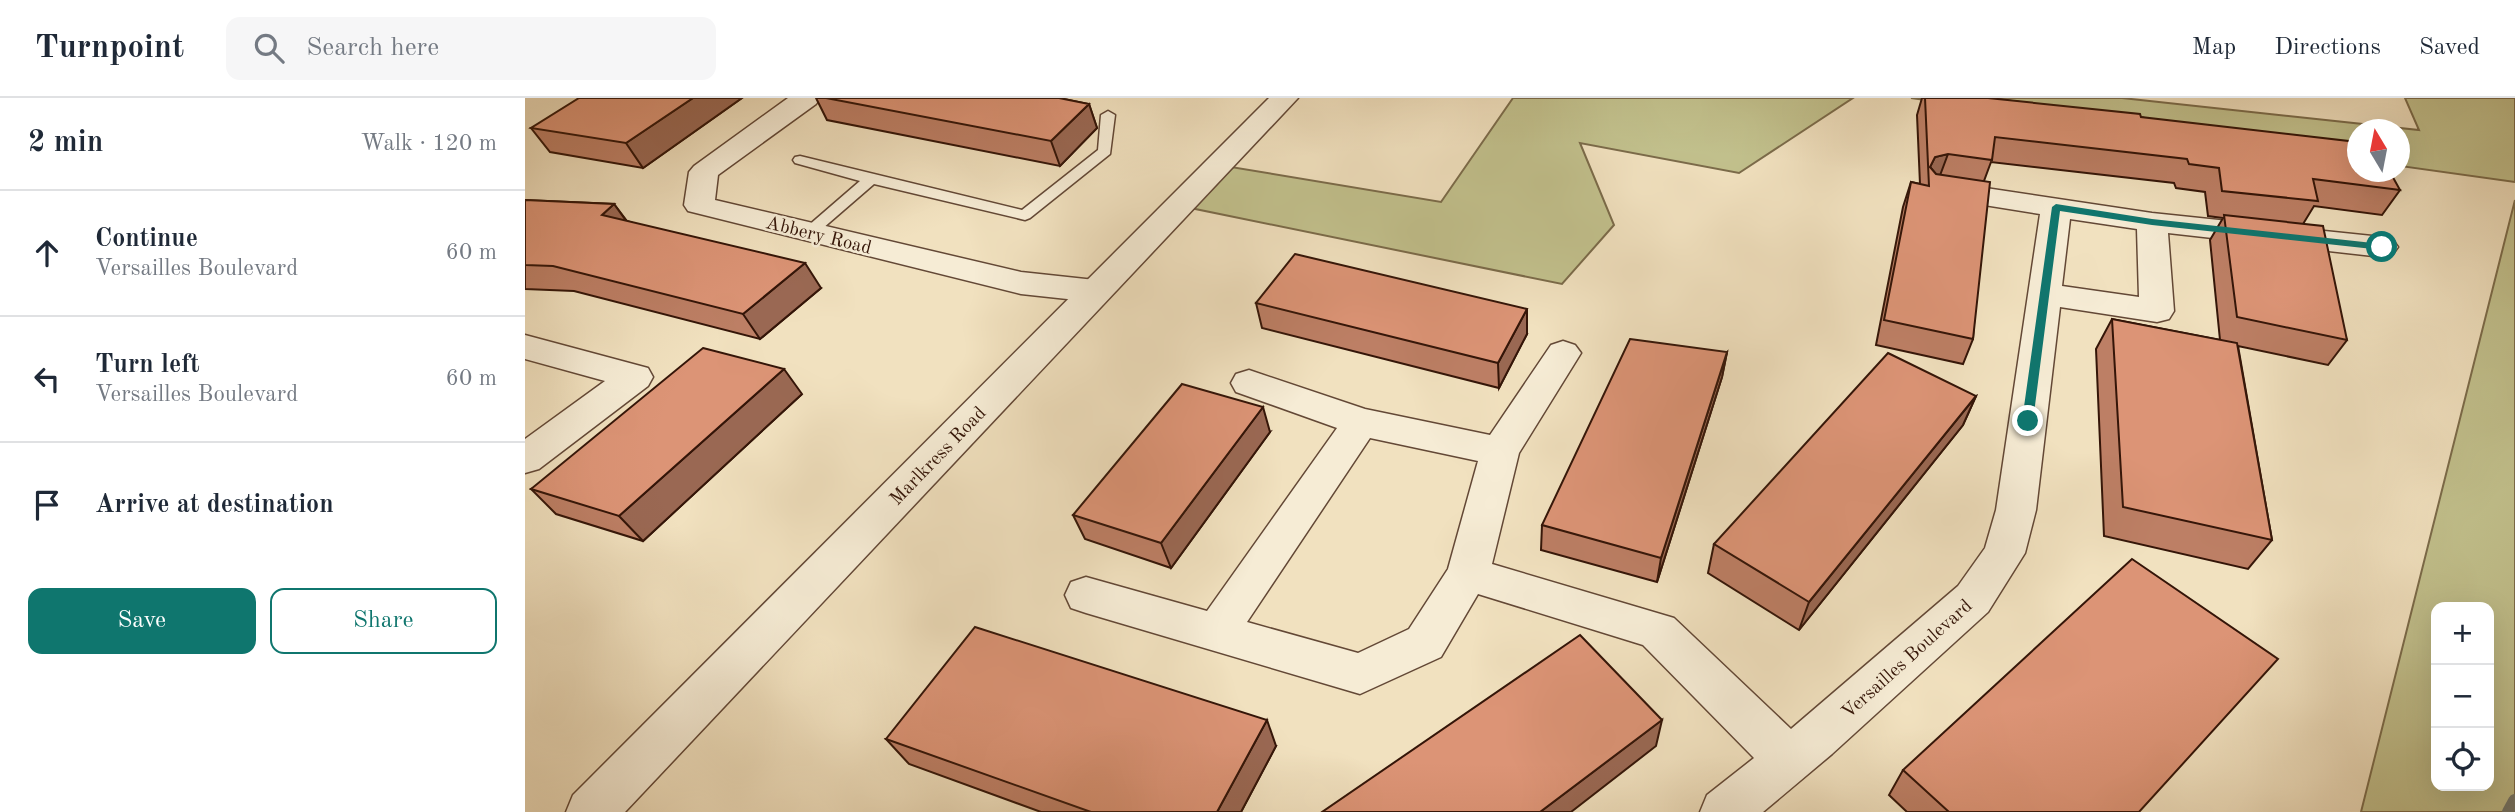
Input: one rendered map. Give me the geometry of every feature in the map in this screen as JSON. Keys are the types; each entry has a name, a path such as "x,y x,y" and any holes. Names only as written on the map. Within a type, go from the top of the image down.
{"street":[{"name":"Abbery Road","path":"806,98 703,172 699,205 1021,284 1095,291"},
{"name":"Marlkress Road","path":"591,812 1284,98"},
{"path":"1939,190 2152,222 2382,247"},
{"name":"Versailles Boulevard","path":"1725,812 1789,760 1973,599 2004,553 2016,510 2056,207"},
{"path":"2045,294 2157,311 2152,222"},
{"path":"525,347 635,377 525,459"},
{"path":"1086,595 1360,674 1425,643 1468,574 1500,451 1563,353"},
{"path":"1249,383 1361,422 1500,451"},
{"path":"1216,633 1361,422"},
{"path":"1468,574 1658,631 1789,760"}],"lane":[{"path":"800,160 1025,215 1105,151 1108,115"},
{"path":"810,232 870,179"}],"shaded area":[{"path":"1513,98 1853,98 1739,173 1580,143 1614,225 1562,284 1176,205 1213,164 1441,202"},
{"path":"1911,98 2122,98 2347,122 2347,159"},
{"path":"2405,98 2515,98 2515,182 2410,167 2410,129 2419,130"},
{"path":"2515,200 2515,812 2361,812"}],"building":[{"path":"579,98 693,98 626,143 531,128"},
{"path":"826,98 1059,98 1089,104 1051,141"},
{"path":"1925,98 1988,98 2140,114 2141,117 2347,141 2347,182 2396,182 2400,190 2313,179 2318,201 2222,191 2219,168 2189,164 2187,159 1995,137 1992,160 1948,154 1935,157 1930,167 1936,174 1990,182 1973,339 1884,320 1911,182 1929,186"},
{"path":"525,200 614,204 602,215 805,263 743,314 553,266 525,265"},
{"path":"2224,215 2323,226 2347,340 2237,317"},
{"path":"1295,254 1527,309 1498,363 1256,303"},
{"path":"2112,319 2237,343 2272,540 2123,507"},
{"path":"1630,339 1727,352 1661,558 1542,525"},
{"path":"703,348 784,369 619,516 531,489"},
{"path":"1888,353 1976,396 1809,602 1714,544"},
{"path":"1182,384 1263,407 1161,543 1073,515"},
{"path":"2132,559 2278,659 2139,812 1949,812 1903,770"},
{"path":"975,627 1267,720 1217,812 1091,812 886,739"},
{"path":"1580,635 1662,720 1540,812 1322,812"}],"waterway":[{"path":"2509,812 2515,801"}],"route":[{"path":"2028,421 2056,207 2152,222 2382,247"}]}
